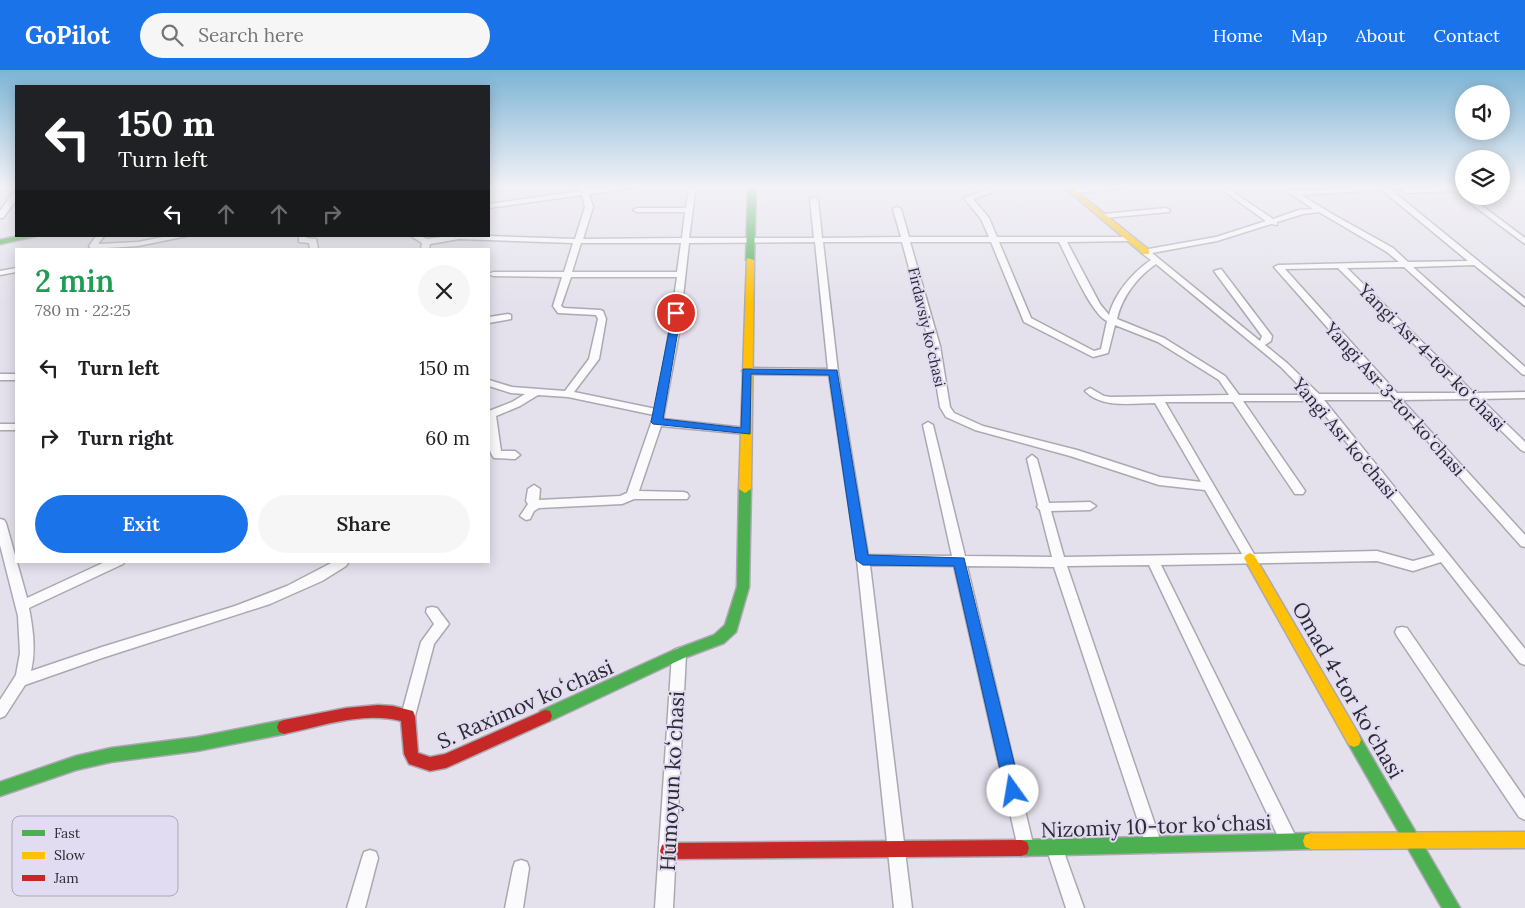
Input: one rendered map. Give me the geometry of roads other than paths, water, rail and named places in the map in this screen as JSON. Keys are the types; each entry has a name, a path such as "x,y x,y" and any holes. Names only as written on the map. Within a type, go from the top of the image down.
{"street":[{"path":"568,394 594,358 602,315 593,311 562,311 558,309 583,225"},
{"path":"632,495 658,417 674,333 688,225"},
{"name":"S. Raximov koʻchasi","path":"408,716 411,754 414,759 426,763 439,763 493,741 679,654 719,639 731,628 743,587 751,225"},
{"path":"818,225 833,372 863,560 903,908"},
{"name":"Firdavsiy koʻchasi","path":"902,225 935,346 945,406 950,415 979,428 1073,453 1159,481 1210,487"},
{"path":"988,225 1027,320 1086,351 1099,354 1105,351 1116,303 1122,292 1150,263 1157,260"},
{"path":"1114,225 1146,252 1217,239 1266,225"},
{"path":"1346,225 1390,250 1525,372"},
{"path":"1429,225 1525,303"},
{"path":"1504,225 1525,242"},
{"path":"0,237 15,234"},
{"path":"0,242 27,237"},
{"path":"99,237 93,246 95,248 138,244 177,237"},
{"path":"303,237 302,240 313,242 314,248"},
{"path":"416,237 426,246 459,237 686,242 1129,239"},
{"path":"1062,240 1096,305 1111,321 1161,340 1222,378 1299,491"},
{"name":"Yangi Asr koʻchasi","path":"1146,252 1284,365 1316,398 1525,659"},
{"path":"1339,265 1476,263"},
{"name":"Yangi Asr 3-tor koʻchasi","path":"1339,265 1280,266 1280,270 1525,543"},
{"name":"Yangi Asr 4-tor koʻchasi","path":"1339,265 1525,448"},
{"path":"0,273 15,270"},
{"path":"1218,271 1267,336 1266,341 1259,346"},
{"path":"493,274 681,275"},
{"path":"490,320 508,317"},
{"path":"747,372 833,372"},
{"path":"0,377 15,377"},
{"path":"490,384 511,390 568,394 658,417 746,432"},
{"path":"1090,390 1104,399 1159,400 1525,395"},
{"path":"515,455 498,455 496,453 490,415 536,392"},
{"path":"1159,400 1250,558"},
{"path":"928,425 1026,848"},
{"path":"0,427 15,427"},
{"path":"1032,459 1043,507 1059,562 1154,845"},
{"path":"534,489 532,501 538,504"},
{"path":"526,516 530,508 538,504 622,500 632,495 683,496"},
{"path":"1043,507 1090,506"},
{"path":"0,523 22,606 28,654 0,712"},
{"path":"863,560 1059,562 1377,556 1413,566 1443,557"},
{"name":"Omad 4-tor koʻchasi","path":"1250,558 1451,908"},
{"path":"1153,560 1289,841"},
{"path":"22,606 115,563"},
{"path":"11,689 129,644 254,606 302,586 342,564"},
{"path":"0,789 57,769 111,755 197,744 342,716 381,711 396,712 408,716 428,642 442,624 432,612"},
{"path":"1402,632 1525,812"},
{"name":"Humoyun koʻchasi","path":"664,908 679,654"},
{"name":"Nizomiy 10-tor koʻchasi","path":"668,851 1026,848 1289,841 1414,842 1525,840"},
{"path":"1054,847 1075,908"},
{"path":"356,908 370,858"},
{"path":"514,908 521,868"}]}
